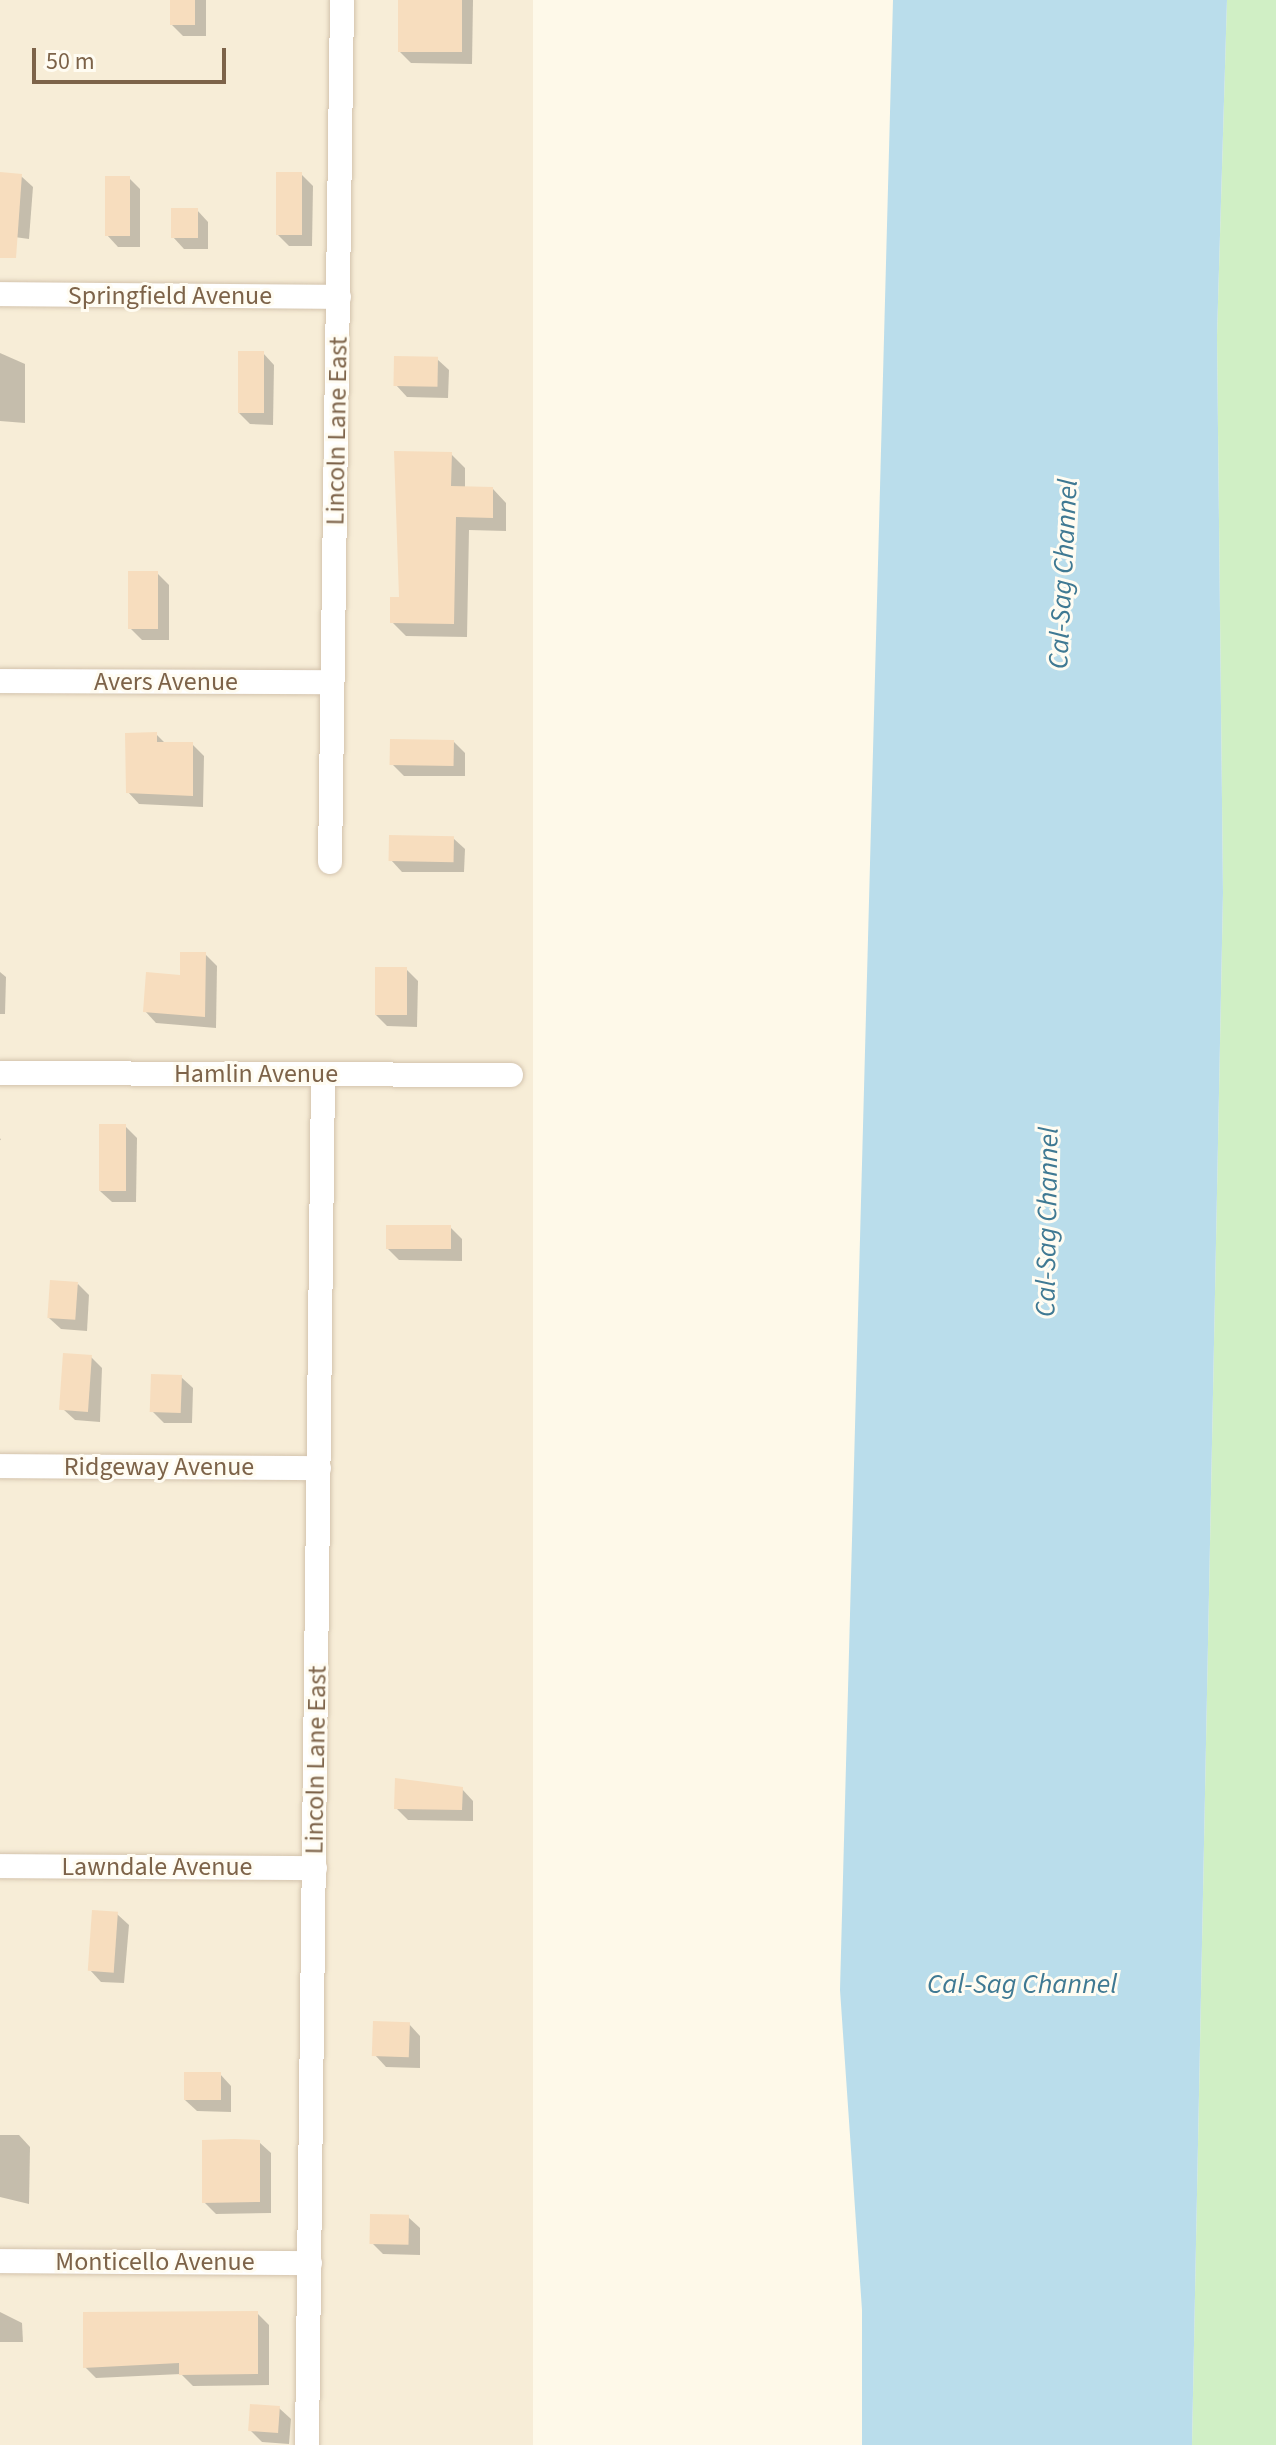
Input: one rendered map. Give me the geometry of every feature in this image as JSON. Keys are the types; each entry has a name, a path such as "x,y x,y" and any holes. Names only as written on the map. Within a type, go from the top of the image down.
{"street":[{"name":"Lincoln Lane East","path":"330,862 342,0"},
{"name":"Springfield Avenue","path":"0,294 339,297"},
{"name":"Avers Avenue","path":"0,681 332,682"},
{"name":"Hamlin Avenue","path":"0,1073 511,1075"},
{"name":"Lincoln Lane East","path":"307,2445 323,1074"},
{"name":"Ridgeway Avenue","path":"0,1466 319,1468"},
{"name":"Lawndale Avenue","path":"0,1866 315,1868"},
{"name":"Monticello Avenue","path":"0,2261 310,2263"}],"shaded area":[{"path":"0,0 533,0 533,2445 0,2445"}],"green space":[{"path":"1227,0 1276,0 1276,2445 1192,2445 1223,893 1217,336"}],"water":[{"name":"Cal-Sag Channel","path":"893,0 1227,0 1217,336 1223,893 1192,2445 862,2445 862,2310 840,1990"}],"building":[{"path":"170,0 195,0 195,25 170,25"},
{"path":"398,0 462,0 462,52 398,52"},
{"path":"0,172 22,174 16,258 0,258"},
{"path":"276,172 302,172 302,235 276,235"},
{"path":"105,176 130,176 130,236 105,236"},
{"path":"171,208 198,208 198,238 171,238"},
{"path":"238,351 264,351 264,413 238,413"},
{"path":"394,356 438,357 437,387 393,386"},
{"path":"394,451 452,452 451,486 493,487 493,518 456,517 454,624 390,623 390,597 399,597"},
{"path":"128,571 158,571 158,629 128,629"},
{"path":"157,732 157,742 193,742 193,796 126,793 125,733"},
{"path":"390,739 454,740 454,766 390,765"},
{"path":"389,835 454,836 454,862 389,861"},
{"path":"180,952 206,952 205,1017 143,1012 146,972 180,975"},
{"path":"375,967 407,967 407,1015 375,1015"},
{"path":"99,1124 126,1124 126,1191 99,1191"},
{"path":"386,1225 451,1225 451,1249 386,1249"},
{"path":"50,1280 78,1282 75,1320 47,1318"},
{"path":"63,1353 92,1355 88,1412 59,1410"},
{"path":"151,1374 182,1375 181,1413 150,1412"},
{"path":"395,1778 463,1787 462,1810 394,1809"},
{"path":"92,1910 118,1912 114,1973 88,1971"},
{"path":"373,2021 410,2022 409,2057 372,2056"},
{"path":"184,2072 221,2072 221,2100 184,2100"},
{"path":"202,2140 260,2140 260,2202 202,2203"},
{"path":"370,2214 409,2215 408,2245 369,2244"},
{"path":"258,2311 258,2374 179,2375 179,2363 83,2368 83,2312"},
{"path":"250,2404 280,2406 278,2433 248,2431"}]}
